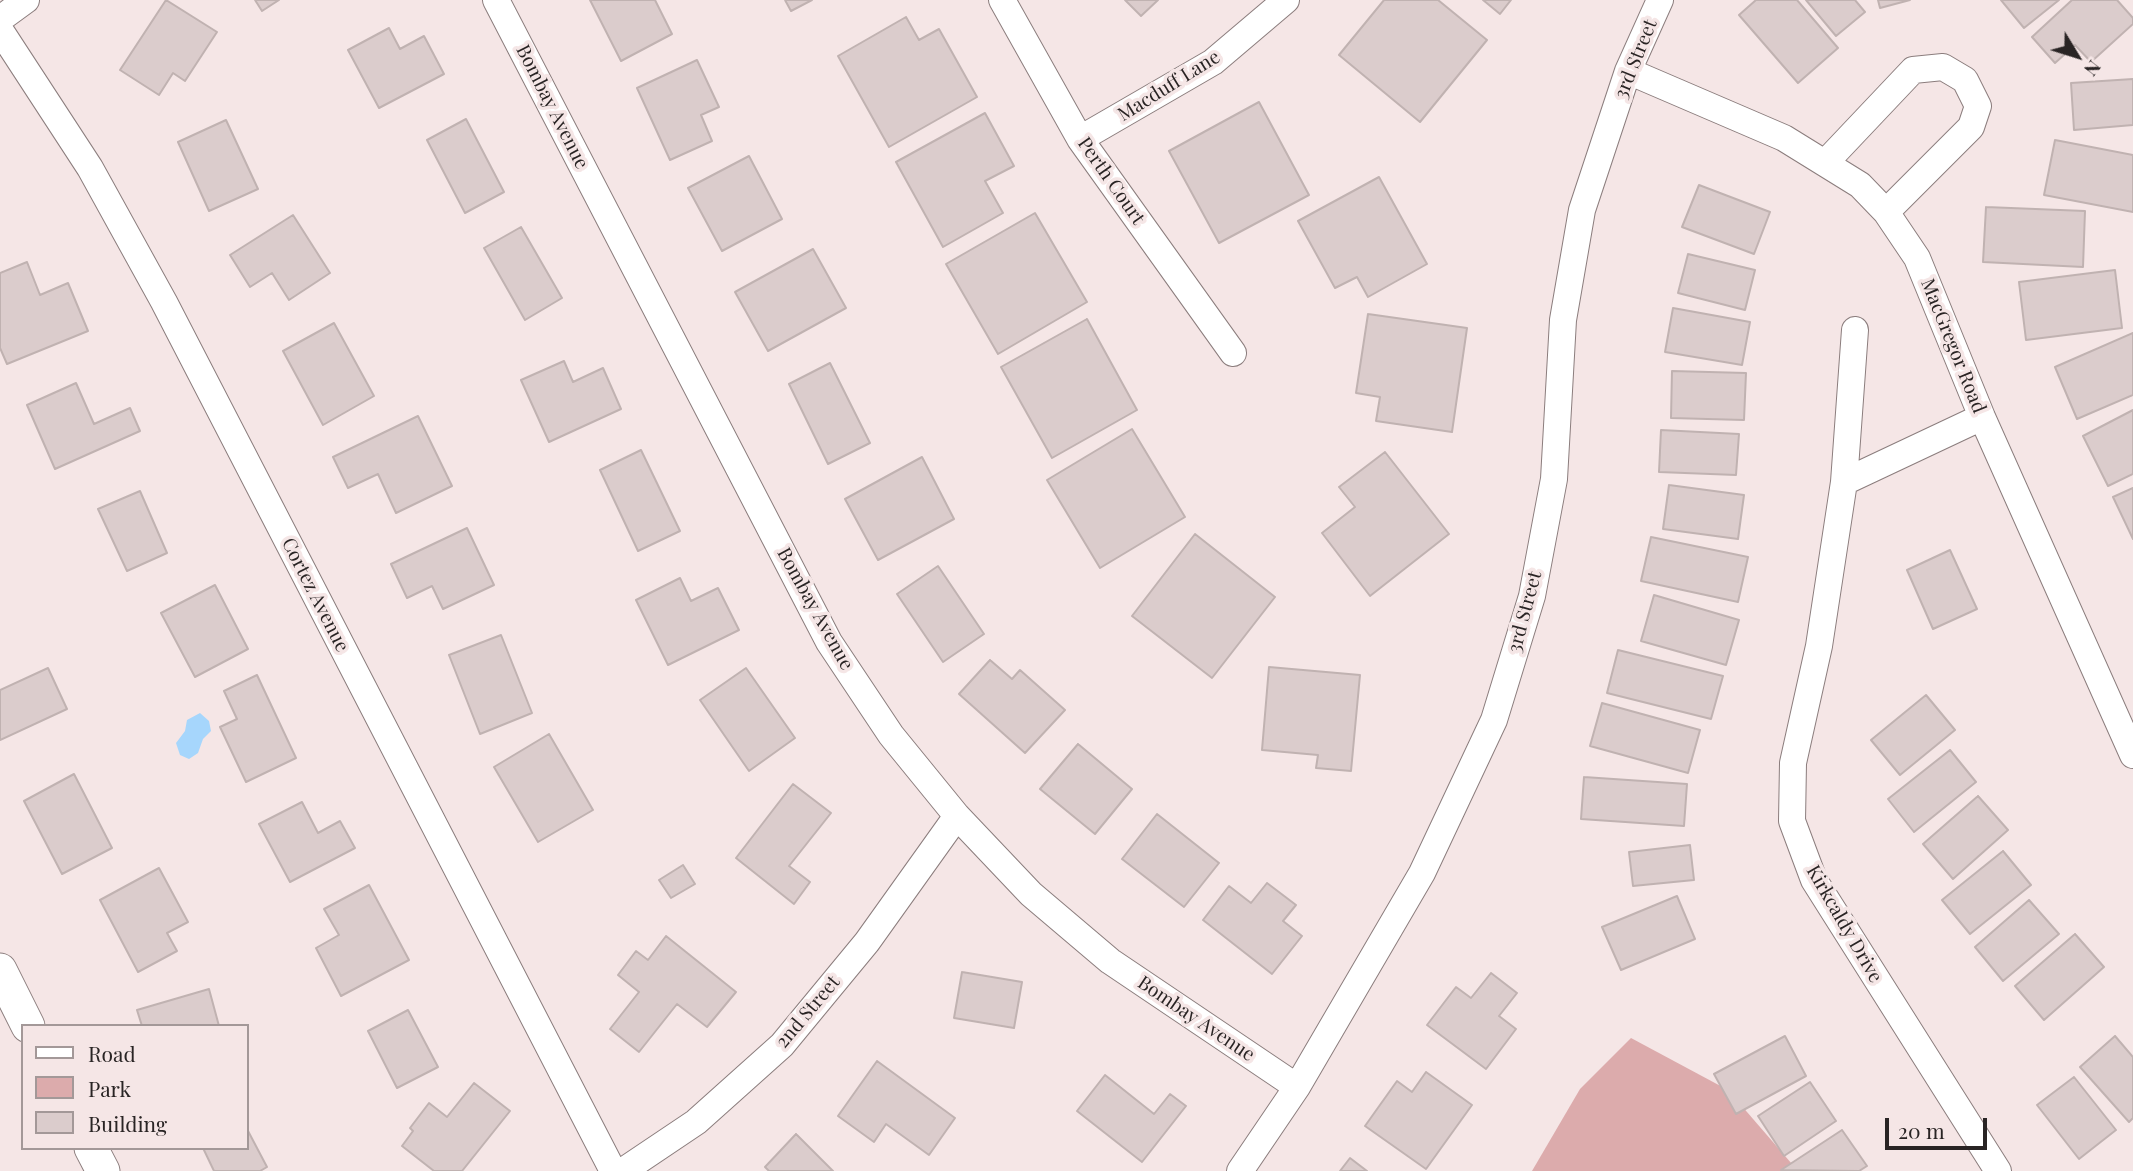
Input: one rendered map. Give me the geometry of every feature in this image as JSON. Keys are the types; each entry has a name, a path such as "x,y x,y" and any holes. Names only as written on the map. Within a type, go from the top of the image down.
{"street":[{"path":"0,19 26,0"},
{"name":"Bombay Avenue","path":"496,0 829,642 891,735 957,816 1031,894 1110,961 1297,1087"},
{"name":"Perth Court","path":"1002,0 1080,139 1233,353"},
{"name":"Macduff Lane","path":"1080,139 1213,62 1286,0"},
{"name":"3rd Street","path":"1240,1171 1297,1087 1422,873 1494,720 1532,596 1554,479 1563,320 1582,210 1628,71 1660,0"},
{"name":"Cortez Avenue","path":"0,30 90,168 164,302 612,1171"},
{"path":"1825,163 1913,70 1942,67 1965,80 1978,106 1971,127 1886,212"},
{"name":"MacGregor Road","path":"1628,71 1784,138 1860,185 1886,212 1917,258 1982,417 2133,755"},
{"name":"Kirkcaldy Drive","path":"1855,330 1844,482 1819,646 1793,763 1792,821 1814,880 1998,1171"},
{"path":"1844,482 1982,417"},
{"name":"2nd Street","path":"623,1171 696,1122 782,1045 867,942 957,816"},
{"path":"0,970 28,1024"},
{"path":"92,1150 103,1171"}],"green space":[{"path":"1631,1038 1728,1090 1798,1171 1532,1171 1580,1089"}],"water":[{"path":"200,713 209,721 211,731 203,739 198,753 189,759 180,755 176,743 185,731 187,720"}],"building":[{"path":"166,0 217,32 185,81 173,73 159,95 120,70"},
{"path":"255,0 279,0 262,11"},
{"path":"590,0 655,0 672,34 621,61"},
{"path":"785,0 812,0 791,11"},
{"path":"1125,0 1158,0 1141,16"},
{"path":"1384,0 1438,0 1487,40 1420,122 1339,55"},
{"path":"1483,0 1511,0 1500,14"},
{"path":"1756,0 1797,0 1838,48 1798,83 1739,15"},
{"path":"1806,0 1855,0 1865,12 1836,36"},
{"path":"1878,0 1910,0 1880,8"},
{"path":"2001,0 2059,0 2024,28"},
{"path":"2072,0 2117,0 2133,18 2133,24 2091,62 2075,45 2055,63 2032,37"},
{"path":"906,17 919,40 939,29 977,97 889,147 838,56"},
{"path":"389,28 400,49 424,36 444,74 379,108 348,50"},
{"path":"697,60 719,107 701,115 712,141 670,160 637,88"},
{"path":"2133,79 2133,125 2074,130 2071,83"},
{"path":"1259,102 1309,195 1219,243 1169,151"},
{"path":"985,113 1014,166 985,181 1003,213 943,247 896,162"},
{"path":"466,119 504,192 465,213 427,140"},
{"path":"226,120 258,189 209,211 178,142"},
{"path":"2055,140 2133,155 2133,212 2044,195"},
{"path":"749,156 782,219 722,251 688,188"},
{"path":"1379,177 1427,264 1368,297 1357,277 1335,288 1298,221"},
{"path":"1699,185 1770,212 1754,254 1682,227"},
{"path":"1986,207 2085,211 2083,267 1983,262"},
{"path":"1035,213 1087,302 998,354 946,264"},
{"path":"293,215 330,273 289,300 272,273 250,287 230,255"},
{"path":"521,227 562,298 525,320 484,248"},
{"path":"813,249 846,308 768,351 735,292"},
{"path":"1688,254 1755,270 1745,310 1678,293"},
{"path":"27,262 40,295 68,283 88,331 7,364 0,348 0,273"},
{"path":"2115,270 2122,328 2026,340 2019,282"},
{"path":"1673,308 1750,322 1742,365 1665,352"},
{"path":"1368,314 1467,328 1452,432 1376,421 1380,397 1356,393"},
{"path":"1087,319 1137,410 1052,458 1001,367"},
{"path":"334,323 374,396 323,425 283,351"},
{"path":"2133,333 2133,395 2077,419 2055,367"},
{"path":"564,361 573,382 603,368 621,409 549,442 521,380"},
{"path":"830,363 870,443 828,464 789,384"},
{"path":"1672,371 1746,373 1744,420 1671,418"},
{"path":"76,383 94,424 130,408 140,431 55,469 27,405"},
{"path":"2133,410 2133,474 2108,486 2083,436"},
{"path":"418,416 452,486 396,513 378,474 348,488 333,457"},
{"path":"1132,429 1185,517 1100,568 1047,480"},
{"path":"1661,430 1739,434 1736,475 1659,472"},
{"path":"641,450 680,531 638,551 600,470"},
{"path":"1385,452 1449,534 1370,596 1322,533 1355,507 1339,487"},
{"path":"922,457 954,519 878,560 845,499"},
{"path":"1669,485 1744,495 1738,539 1663,529"},
{"path":"2133,488 2133,539 2113,497"},
{"path":"140,491 167,553 127,571 98,509"},
{"path":"467,528 494,585 443,609 432,586 407,598 391,564"},
{"path":"1195,534 1275,597 1212,678 1132,616"},
{"path":"1651,537 1748,557 1738,602 1641,581"},
{"path":"1950,550 1977,609 1933,629 1907,570"},
{"path":"938,566 984,634 943,662 897,594"},
{"path":"680,578 691,601 718,588 739,630 668,665 636,600"},
{"path":"215,585 248,649 195,677 161,613"},
{"path":"1654,595 1739,620 1726,665 1641,641"},
{"path":"501,635 532,713 480,734 449,655"},
{"path":"1618,650 1723,676 1711,719 1607,693"},
{"path":"990,660 1012,679 1020,670 1065,710 1025,753 959,694"},
{"path":"1269,667 1360,675 1351,771 1316,768 1318,755 1262,750"},
{"path":"48,668 67,709 0,740 0,690"},
{"path":"746,668 795,738 749,771 700,700"},
{"path":"257,675 296,758 246,782 220,727 237,719 224,691"},
{"path":"1926,695 1955,730 1900,775 1871,740"},
{"path":"1602,703 1700,730 1688,773 1590,746"},
{"path":"549,734 593,810 538,842 494,767"},
{"path":"1078,744 1132,789 1095,834 1040,789"},
{"path":"1950,750 1976,782 1914,832 1888,799"},
{"path":"74,774 112,848 62,874 24,801"},
{"path":"1584,777 1687,784 1684,826 1581,819"},
{"path":"793,784 831,813 789,866 810,882 794,904 736,858"},
{"path":"1978,796 2008,830 1953,879 1923,844"},
{"path":"302,802 318,833 340,821 355,848 290,882 259,824"},
{"path":"1157,814 1219,863 1184,907 1122,859"},
{"path":"1690,845 1694,880 1633,886 1629,852"},
{"path":"2003,851 2031,885 1970,934 1942,900"},
{"path":"683,865 695,884 671,898 659,880"},
{"path":"159,868 188,922 167,933 177,951 138,972 100,900"},
{"path":"1267,883 1296,905 1283,921 1302,936 1272,974 1203,920 1229,886 1251,903"},
{"path":"369,885 409,960 341,996 316,948 339,935 324,909"},
{"path":"1677,896 1695,939 1621,970 1602,927"},
{"path":"2029,900 2059,934 2003,981 1975,947"},
{"path":"2075,934 2104,967 2044,1020 2015,986"},
{"path":"666,936 736,992 707,1027 677,1004 639,1052 610,1029 639,992 618,975 636,951 648,960"},
{"path":"962,972 1022,982 1014,1028 954,1018"},
{"path":"1491,973 1517,993 1499,1016 1516,1029 1486,1069 1427,1025 1456,987 1471,998"},
{"path":"209,989 218,1024 141,1024 137,1010"},
{"path":"408,1010 438,1067 397,1088 368,1031"},
{"path":"1785,1036 1806,1076 1736,1114 1714,1074"},
{"path":"2115,1036 2133,1057 2133,1118 2129,1122 2080,1067"},
{"path":"877,1061 955,1118 929,1155 886,1124 874,1142 838,1116"},
{"path":"1426,1072 1472,1105 1426,1169 1365,1126 1397,1081 1412,1092"},
{"path":"1105,1075 1154,1114 1170,1094 1186,1106 1142,1162 1077,1111"},
{"path":"2074,1077 2116,1130 2079,1159 2037,1105"},
{"path":"1810,1082 1836,1121 1784,1156 1758,1116"},
{"path":"474,1083 510,1111 462,1171 434,1171 402,1146 413,1131 410,1128 429,1103 447,1117"},
{"path":"1842,1130 1867,1166 1859,1171 1781,1170"},
{"path":"248,1131 267,1167 260,1171 214,1171 204,1150 248,1150"},
{"path":"796,1134 833,1171 769,1171 765,1167"},
{"path":"1350,1158 1367,1171 1340,1171"}]}
